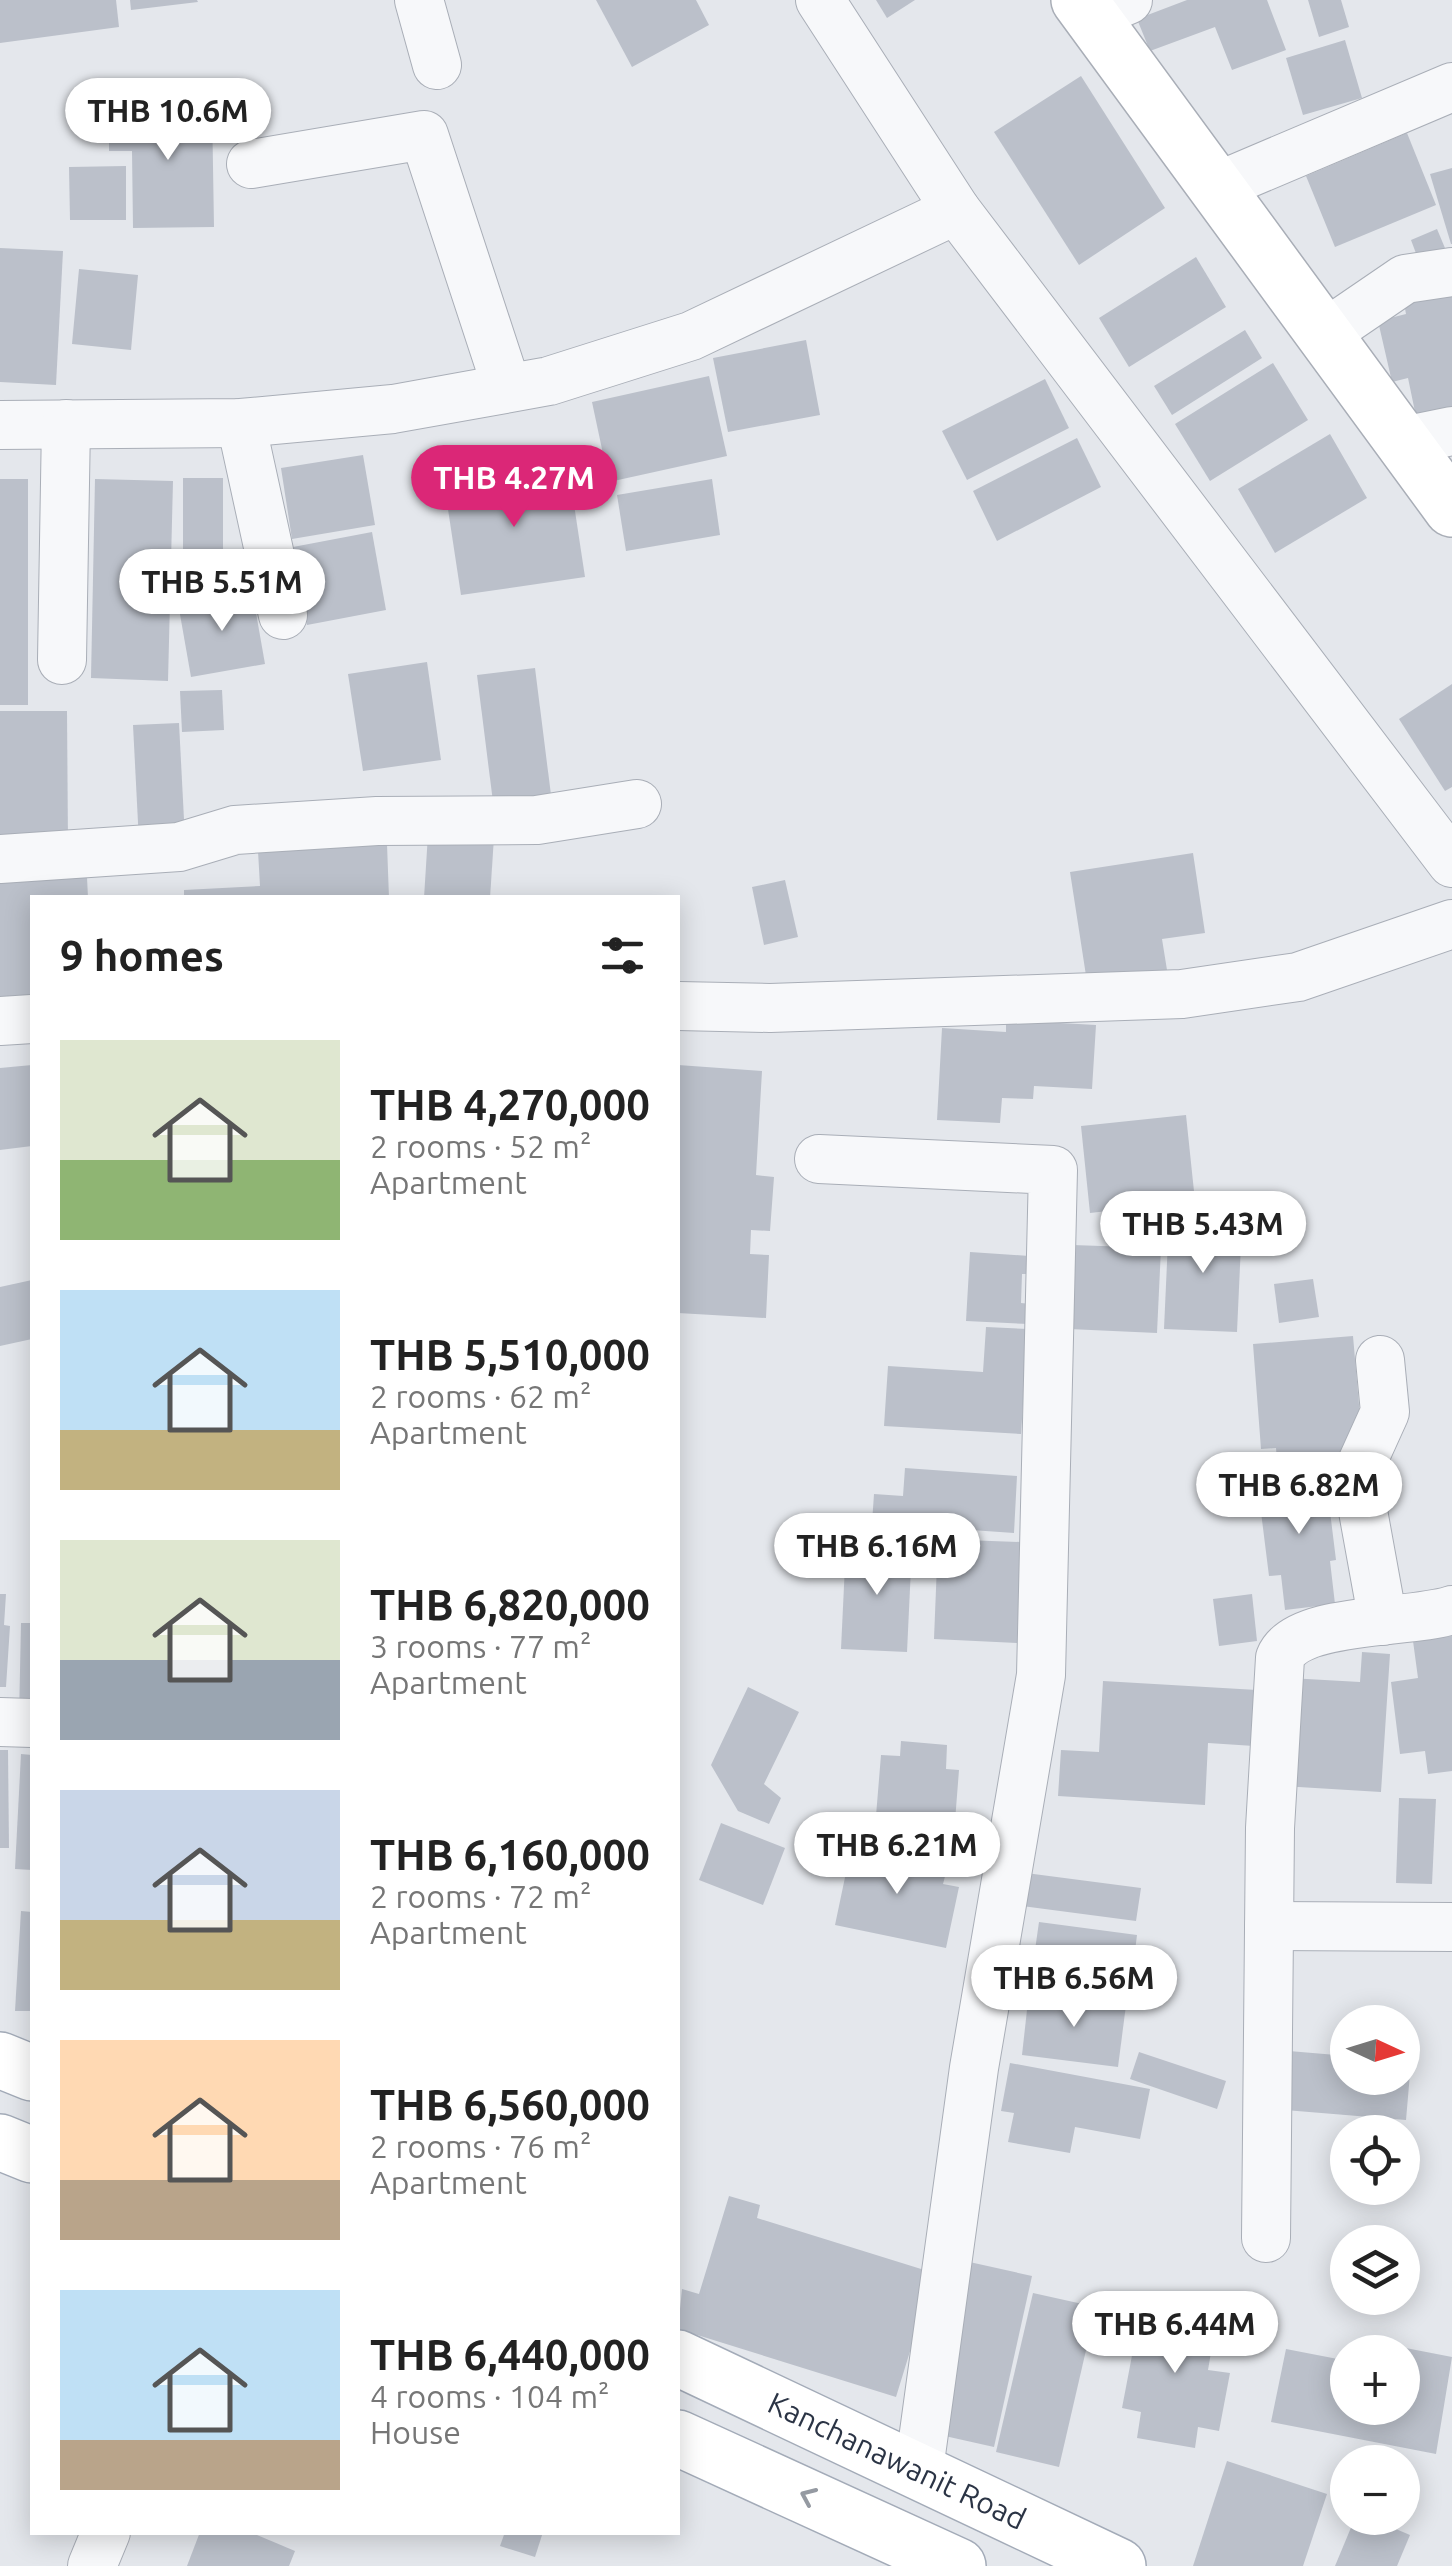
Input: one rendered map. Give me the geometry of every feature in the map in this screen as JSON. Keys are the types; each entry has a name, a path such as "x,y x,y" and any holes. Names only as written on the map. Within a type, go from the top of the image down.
{"main road":[{"path":"1099,5 1216,187 1323,336 1427,436 1452,508"},
{"path":"0,2060 30,2071"},
{"path":"0,2142 30,2154"},
{"name":"Kanchanawanit Road","path":"680,2359 1118,2566"},
{"path":"680,2439 958,2566"}],"street":[{"path":"420,0 437,65"},
{"path":"820,0 956,210 1452,863"},
{"path":"1216,187 1452,86"},
{"path":"250,164 424,135 507,388"},
{"path":"0,425 241,423 393,409 549,380 691,336 956,210"},
{"path":"1323,336 1405,279 1452,272"},
{"path":"241,423 283,614"},
{"path":"62,660 66,424"},
{"path":"0,859 179,847 235,830 378,821 537,820 637,804"},
{"path":"680,1006 770,1008 1200,992 1298,978 1452,924"},
{"path":"0,1021 30,1020"},
{"path":"820,1158 1053,1170 1041,1675 974,2068 918,2469"},
{"path":"1380,1360 1386,1412 1364,1455 1359,1490 1384,1621"},
{"path":"1266,2238 1270,1828 1282,1653 1292,1642 1311,1633 1424,1618 1452,1610"},
{"path":"0,1722 30,1722"},
{"path":"1270,1926 1452,1927"},
{"path":"92,2566 105,2535"}],"building":[{"path":"0,0 116,0 119,27 0,43"},
{"path":"130,0 197,0 198,2 131,10"},
{"path":"596,0 696,0 709,25 632,67"},
{"path":"876,0 915,0 887,18"},
{"path":"1187,0 1267,0 1286,50 1232,70 1215,27 1150,51 1137,19"},
{"path":"1308,0 1341,0 1349,27 1319,37"},
{"path":"1345,40 1362,98 1303,115 1286,58"},
{"path":"1081,76 1165,208 1079,265 994,132"},
{"path":"212,106 214,227 133,228 132,151 109,151 109,107"},
{"path":"1407,133 1436,205 1335,247 1306,176"},
{"path":"126,166 126,220 70,220 69,167"},
{"path":"1452,168 1452,244 1451,244 1430,174"},
{"path":"1437,229 1450,260 1423,272 1411,240"},
{"path":"0,248 63,251 56,385 0,382"},
{"path":"1196,257 1226,307 1129,367 1099,318"},
{"path":"79,269 138,275 131,350 72,344"},
{"path":"1452,286 1452,423 1419,431 1408,378 1392,382 1378,321 1406,314 1403,298"},
{"path":"1245,330 1262,358 1172,415 1154,386"},
{"path":"806,340 820,415 728,432 713,358"},
{"path":"1273,363 1308,420 1210,481 1175,424"},
{"path":"709,376 727,456 609,482 592,402"},
{"path":"1045,379 1069,428 967,480 942,431"},
{"path":"1330,434 1367,498 1275,553 1238,489"},
{"path":"1077,438 1101,487 997,541 973,491"},
{"path":"363,455 375,525 292,539 281,468"},
{"path":"568,465 585,577 461,595 444,483"},
{"path":"183,478 223,478 223,552 241,552 241,585 183,584"},
{"path":"0,479 28,479 28,705 0,705"},
{"path":"95,479 173,481 168,681 91,678"},
{"path":"712,479 720,535 626,551 617,495"},
{"path":"372,532 386,610 307,625 293,547"},
{"path":"252,590 265,664 191,677 178,603"},
{"path":"427,662 441,760 363,771 348,674"},
{"path":"535,668 552,803 494,810 477,675"},
{"path":"1452,684 1452,787 1445,791 1399,719"},
{"path":"222,690 224,730 182,732 180,691"},
{"path":"0,711 67,711 68,845 0,846"},
{"path":"179,723 185,839 139,842 133,725"},
{"path":"428,834 494,837 490,895 424,895"},
{"path":"387,844 389,895 184,895 184,890 260,886 258,851"},
{"path":"1193,853 1205,933 1162,939 1167,970 1087,982 1070,872"},
{"path":"87,877 88,895 30,895 30,1012 0,1013 0,881"},
{"path":"785,880 798,937 764,945 752,887"},
{"path":"1006,1020 1096,1025 1092,1089 1034,1086 1033,1099 1002,1098 1000,1123 937,1120 942,1028 1006,1032"},
{"path":"30,1065 30,1146 0,1150 0,1068"},
{"path":"680,1065 762,1071 756,1175 774,1177 770,1231 751,1230 750,1254 769,1255 766,1318 680,1313"},
{"path":"1186,1115 1195,1201 1090,1213 1081,1126"},
{"path":"1169,1219 1242,1222 1237,1332 1164,1329"},
{"path":"1072,1245 1161,1248 1157,1333 1069,1329"},
{"path":"970,1252 1029,1256 1028,1274 1022,1274 1021,1303 1031,1304 1029,1324 966,1321"},
{"path":"1313,1279 1319,1317 1279,1323 1274,1284"},
{"path":"30,1280 30,1339 0,1346 0,1287"},
{"path":"986,1327 1028,1329 1021,1434 884,1426 888,1366 983,1372"},
{"path":"1353,1336 1362,1439 1352,1466 1278,1472 1276,1448 1261,1449 1253,1344"},
{"path":"905,1468 1017,1476 1014,1533 872,1523 874,1494 903,1496"},
{"path":"1325,1471 1336,1560 1330,1561 1335,1604 1285,1610 1281,1575 1269,1576 1257,1480"},
{"path":"938,1539 1021,1542 1017,1643 934,1639"},
{"path":"846,1544 912,1546 907,1652 841,1649"},
{"path":"0,1594 6,1594 4,1625 10,1626 6,1687 0,1687"},
{"path":"1252,1594 1257,1641 1219,1646 1213,1599"},
{"path":"21,1623 30,1623 30,1719 19,1718"},
{"path":"1452,1636 1452,1771 1428,1774 1425,1751 1400,1754 1391,1682 1418,1678 1413,1641"},
{"path":"1362,1652 1390,1654 1381,1792 1282,1786 1289,1678 1360,1682"},
{"path":"1103,1681 1257,1690 1254,1746 1208,1743 1205,1805 1058,1796 1061,1750 1099,1752"},
{"path":"748,1687 799,1712 764,1784 781,1798 769,1824 738,1811 711,1765"},
{"path":"901,1741 947,1745 946,1769 959,1770 954,1834 875,1828 881,1755 900,1756"},
{"path":"0,1750 8,1750 9,1848 0,1848"},
{"path":"21,1754 30,1755 30,1870 15,1869"},
{"path":"1399,1798 1436,1799 1432,1884 1396,1883"},
{"path":"721,1823 785,1848 763,1905 699,1880"},
{"path":"852,1844 948,1865 943,1884 959,1887 946,1948 835,1925"},
{"path":"1026,1873 1141,1888 1136,1921 1022,1906"},
{"path":"21,1911 30,1912 30,2011 15,2011"},
{"path":"1039,1922 1137,1935 1129,1999 1030,1985"},
{"path":"1029,1992 1126,2005 1118,2067 1022,2055"},
{"path":"1289,2051 1330,2054 1330,2095 1408,2095 1406,2115 1285,2110"},
{"path":"1139,2052 1226,2081 1217,2109 1130,2079"},
{"path":"1010,2063 1150,2089 1140,2139 1075,2127 1070,2153 1008,2142 1014,2113 1001,2111"},
{"path":"729,2196 760,2205 757,2218 934,2273 896,2397 680,2330 682,2289 699,2294"},
{"path":"965,2261 1032,2276 994,2447 927,2432"},
{"path":"1033,2293 1096,2307 1059,2467 996,2452"},
{"path":"1142,2303 1217,2317 1208,2370 1230,2373 1219,2431 1198,2427 1195,2448 1137,2438 1141,2412 1122,2408"},
{"path":"1286,2349 1330,2358 1330,2425 1420,2425 1420,2351 1452,2357 1436,2454 1420,2451 1420,2445 1390,2445 1271,2422"},
{"path":"1227,2461 1327,2494 1303,2566 1193,2566"},
{"path":"199,2535 257,2535 295,2551 289,2566 187,2566"},
{"path":"504,2535 542,2535 535,2557 500,2546"},
{"path":"1348,2535 1410,2535 1397,2566 1335,2566"}]}
